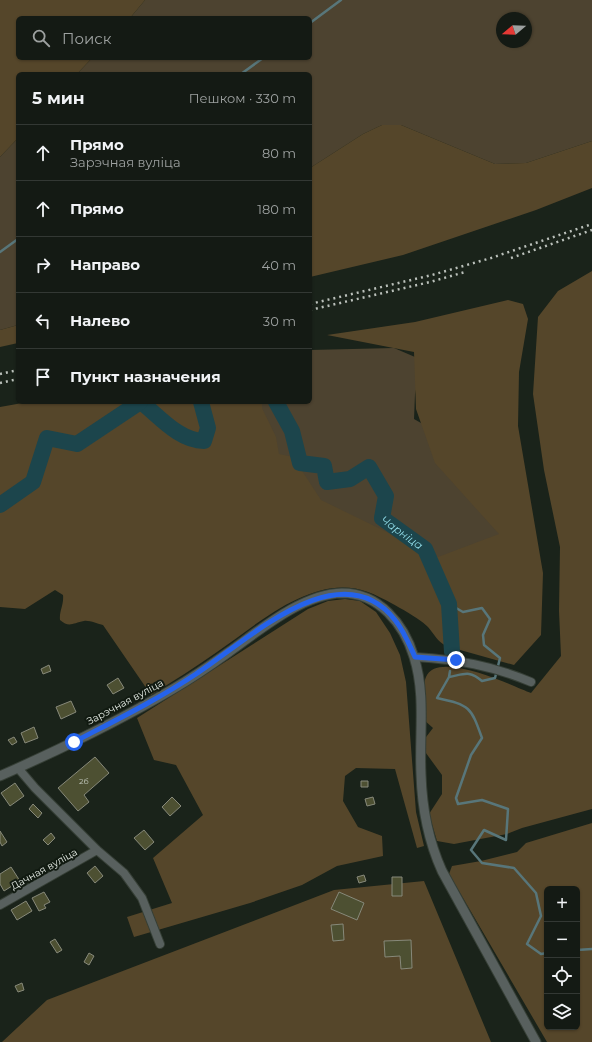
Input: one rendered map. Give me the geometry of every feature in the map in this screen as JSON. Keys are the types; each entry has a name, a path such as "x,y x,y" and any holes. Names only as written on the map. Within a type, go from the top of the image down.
{"street":[{"name":"Зарэчная вуліца","path":"0,776 101,728 174,689 277,618 310,601 326,595 342,593 357,595 371,600 383,607 395,620 403,631 415,657 422,713 421,774 425,817 433,851 442,872 536,1042"},
{"path":"415,657 456,660 492,667 504,670 531,682"},
{"path":"18,768 35,788 97,850 124,872 142,898 160,944"},
{"name":"Дачная вуліца","path":"0,905 97,850"}],"shaded area":[{"path":"0,0 145,0 132,16 16,16 16,60 90,60 79,72 16,72 16,140 0,157"},
{"path":"145,0 592,0 592,141 526,163 495,164 401,125 382,125 363,134 312,167 312,72 79,72 90,60 312,60 312,16 132,16"},
{"path":"382,125 401,125 495,164 526,163 592,141 592,188 536,210 403,255 312,277 312,167 363,134"},
{"path":"16,140 16,326 0,330 0,157"},
{"path":"592,271 592,809 522,828 507,834 454,844 437,841 429,814 442,794 442,775 423,749 423,741 433,728 424,720 426,704 424,684 426,677 433,669 445,667 459,668 493,677 531,693 561,656 559,611 560,547 544,470 533,394 538,317 558,291"},
{"path":"508,300 523,304 528,319 519,372 518,426 543,573 541,635 514,665 446,646 438,640 424,623 374,594 348,588 327,589 307,595 269,615 201,663 151,695 103,625 86,621 66,624 60,620 63,595 55,590 25,609 0,607 0,407 17,404 262,404 262,408 276,437 279,454 293,457 321,500 438,557 499,534 435,463 416,409 414,352 327,335 415,322"},
{"path":"16,326 16,343 0,347 0,330"},
{"path":"394,348 422,360 415,394 414,419 435,431 535,549 413,595 0,505 137,404 312,404 312,350"},
{"path":"345,599 360,601 376,612 390,633 400,655 406,682 416,812 424,846 417,848 395,769 356,768 345,776 343,801 358,827 382,836 383,856 337,866 302,885 250,903 134,937 127,917 172,903 153,858 203,815 176,765 154,760 137,718 308,609 328,601"},
{"path":"592,823 592,1042 547,1042 449,874 452,866 481,861 517,852 526,843"},
{"path":"424,881 491,1042 2,1042 47,1000 334,890"}],"building":[{"path":"49,665 51,671 43,674 41,669"},
{"path":"118,678 124,688 113,694 107,685"},
{"path":"71,701 76,712 61,719 56,707"},
{"path":"34,727 38,738 25,743 21,733"},
{"path":"14,737 17,742 12,745 8,740"},
{"path":"95,757 109,773 84,795 89,802 78,811 58,788"},
{"path":"361,781 368,781 368,787 361,787"},
{"path":"15,783 24,796 10,806 1,793"},
{"path":"172,797 181,806 170,816 162,807"},
{"path":"373,797 375,804 367,806 365,799"},
{"path":"33,804 42,813 38,818 29,809"},
{"path":"144,830 154,842 145,850 134,838"},
{"path":"0,831 7,842 2,846 0,842"},
{"path":"51,833 55,838 48,845 43,840"},
{"path":"95,866 103,876 95,883 87,873"},
{"path":"11,867 20,881 4,891 0,884 0,874"},
{"path":"364,875 366,881 359,883 357,877"},
{"path":"392,877 402,877 402,896 392,896"},
{"path":"44,892 50,902 44,905 46,908 39,911 32,898"},
{"path":"339,892 364,903 357,920 331,909"},
{"path":"26,901 32,911 17,920 11,910"},
{"path":"343,924 344,940 333,941 331,925"},
{"path":"55,939 62,950 57,953 50,942"},
{"path":"411,940 412,968 401,969 400,956 385,957 384,941"},
{"path":"89,953 94,956 89,965 84,962"},
{"path":"22,983 24,990 18,992 15,986"}],"waterway":[{"path":"312,22 341,0"},
{"path":"244,72 260,60"},
{"path":"0,252 16,240"},
{"name":"Чарніца","path":"0,505 33,482 47,438 77,444 137,404"},
{"name":"Чарніца","path":"143,404 170,427 186,437 204,441 208,428 202,404"},
{"name":"Чарніца","path":"277,404 292,431 300,463 324,466 327,482 350,479 369,467 386,496 382,518 425,549 449,604 452,652"},
{"name":"Чарніца","path":"449,604 463,612 482,608 490,619 483,635 484,645 500,658 495,678 482,681 470,674 449,677"},
{"name":"Чарніца","path":"450,671 449,677 437,698 456,703 468,709 475,720 482,738 471,755 456,798 458,804 482,800 508,809 506,840 484,830 471,850 482,863 514,868 536,893 541,916 527,944 541,954 544,954"},
{"name":"Чарніца","path":"580,950 592,949"}],"railway":[{"path":"312,304 432,275 491,258 592,224"},
{"path":"511,258 592,230"},
{"path":"312,310 430,282 465,272"},
{"path":"0,374 16,370"},
{"path":"0,383 16,379"}],"route":[{"path":"74,742 128,715 174,689 220,659 277,618 310,601 326,595 342,593 357,595 371,600 383,607 395,620 406,637 415,657 456,660"}]}
